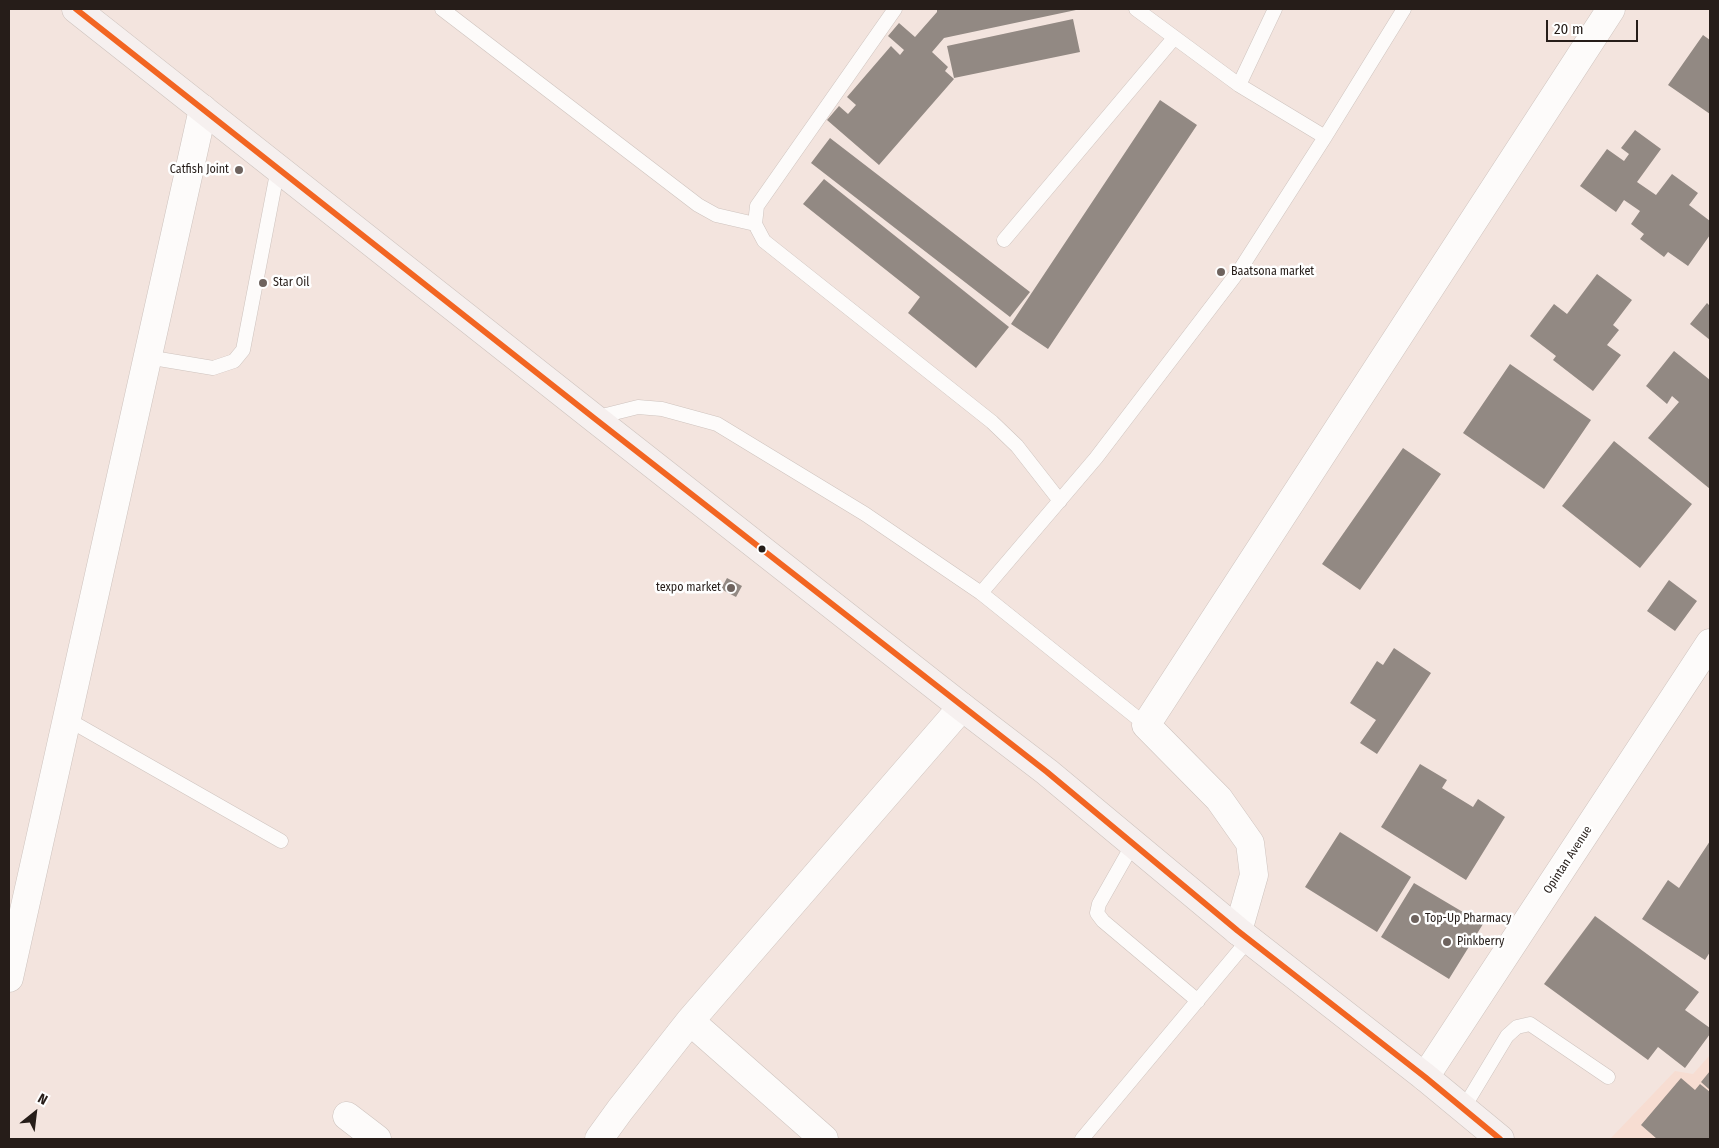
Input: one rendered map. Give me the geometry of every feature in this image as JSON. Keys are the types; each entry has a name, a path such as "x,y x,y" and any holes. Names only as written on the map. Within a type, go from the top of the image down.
{"main road":[{"path":"76,9 962,708 1047,772 1244,935 1425,1077 1500,1139"}],"street":[{"path":"1244,935 1254,874 1250,843 1219,799 1146,725 1611,9"},
{"path":"9,978 203,109"},
{"name":"Opintan Avenue","path":"1425,1077 1710,643"},
{"path":"599,1139 690,1021 962,708"},
{"path":"690,1021 824,1139"},
{"path":"347,1116 377,1139"}],"lane":[{"path":"895,9 757,206 754,224 764,241 992,422 1017,446 1060,501"},
{"path":"1136,9 1239,85 1325,137"},
{"path":"1239,85 1275,9"},
{"path":"981,593 1096,458 1241,268 1404,9"},
{"path":"446,10 698,205 716,215 754,224"},
{"path":"1004,240 1174,38"},
{"path":"147,357 212,368 234,361 243,350 278,168"},
{"path":"594,418 638,407 662,409 717,424 865,514 981,593 1146,725"},
{"path":"67,719 281,841"},
{"path":"1133,844 1099,904 1097,913 1103,921 1198,1001"},
{"path":"1082,1139 1198,1001 1244,935"},
{"path":"1463,1109 1507,1036 1518,1027 1530,1024 1608,1077"}],"shaded area":[{"path":"1710,1055 1710,1139 1610,1139 1675,1071 1693,1074"}],"building":[{"path":"937,9 1076,10 944,38 932,52 948,67 945,71 954,79 879,165 827,120 839,106 848,114 856,105 847,97 891,46 900,55 904,50 888,36 899,23 915,37 937,12"},
{"path":"1073,19 1080,52 954,78 947,46"},
{"path":"1703,35 1710,40 1710,114 1668,85"},
{"path":"1160,100 1197,125 1048,349 1011,324"},
{"path":"1635,130 1661,149 1637,182 1656,195 1672,174 1698,193 1689,205 1710,221 1710,235 1688,266 1668,252 1664,257 1640,239 1644,234 1631,224 1640,211 1624,200 1616,212 1580,186 1607,149 1624,161 1629,154 1621,148"},
{"path":"830,138 1030,292 1010,317 811,163"},
{"path":"824,179 1009,327 976,368 908,313 920,297 803,204"},
{"path":"1597,274 1632,300 1613,325 1619,330 1607,345 1621,355 1593,391 1553,360 1556,356 1530,336 1554,304 1567,314"},
{"path":"1707,303 1710,306 1710,340 1690,324"},
{"path":"1674,351 1710,380 1710,489 1648,438 1679,402 1672,396 1667,404 1646,386"},
{"path":"1510,364 1591,420 1544,489 1463,433"},
{"path":"1614,441 1692,504 1640,568 1562,506"},
{"path":"1403,448 1441,474 1360,590 1322,564"},
{"name":"texpo market","path":"727,578 742,586 736,597 721,589"},
{"path":"1669,580 1697,601 1675,631 1647,611"},
{"path":"1394,648 1431,673 1377,754 1360,743 1376,720 1350,703 1377,661 1383,665"},
{"path":"1420,764 1447,780 1442,788 1473,807 1478,799 1505,817 1466,880 1381,827"},
{"path":"1340,832 1411,877 1377,932 1305,887"},
{"path":"1710,841 1710,952 1705,960 1642,919 1668,880 1679,888"},
{"path":"1414,883 1483,924 1449,979 1381,937"},
{"path":"1595,916 1699,992 1685,1010 1710,1028 1710,1034 1685,1068 1658,1047 1648,1060 1544,984"},
{"path":"1710,1071 1710,1090 1701,1082"},
{"path":"1681,1078 1695,1090 1700,1084 1710,1092 1710,1139 1657,1139 1641,1125"}],"transit line":[{"path":"76,9 594,418 1047,772 1238,931 1425,1077 1500,1139"}],"place":[{"name":"Catfish Joint","path":"239,170"},
{"name":"Baatsona market","path":"1221,272"},
{"name":"Star Oil","path":"263,283"},
{"name":"texpo market","path":"731,588"},
{"name":"Top-Up Pharmacy","path":"1415,919"},
{"name":"Pinkberry","path":"1447,942"}]}
